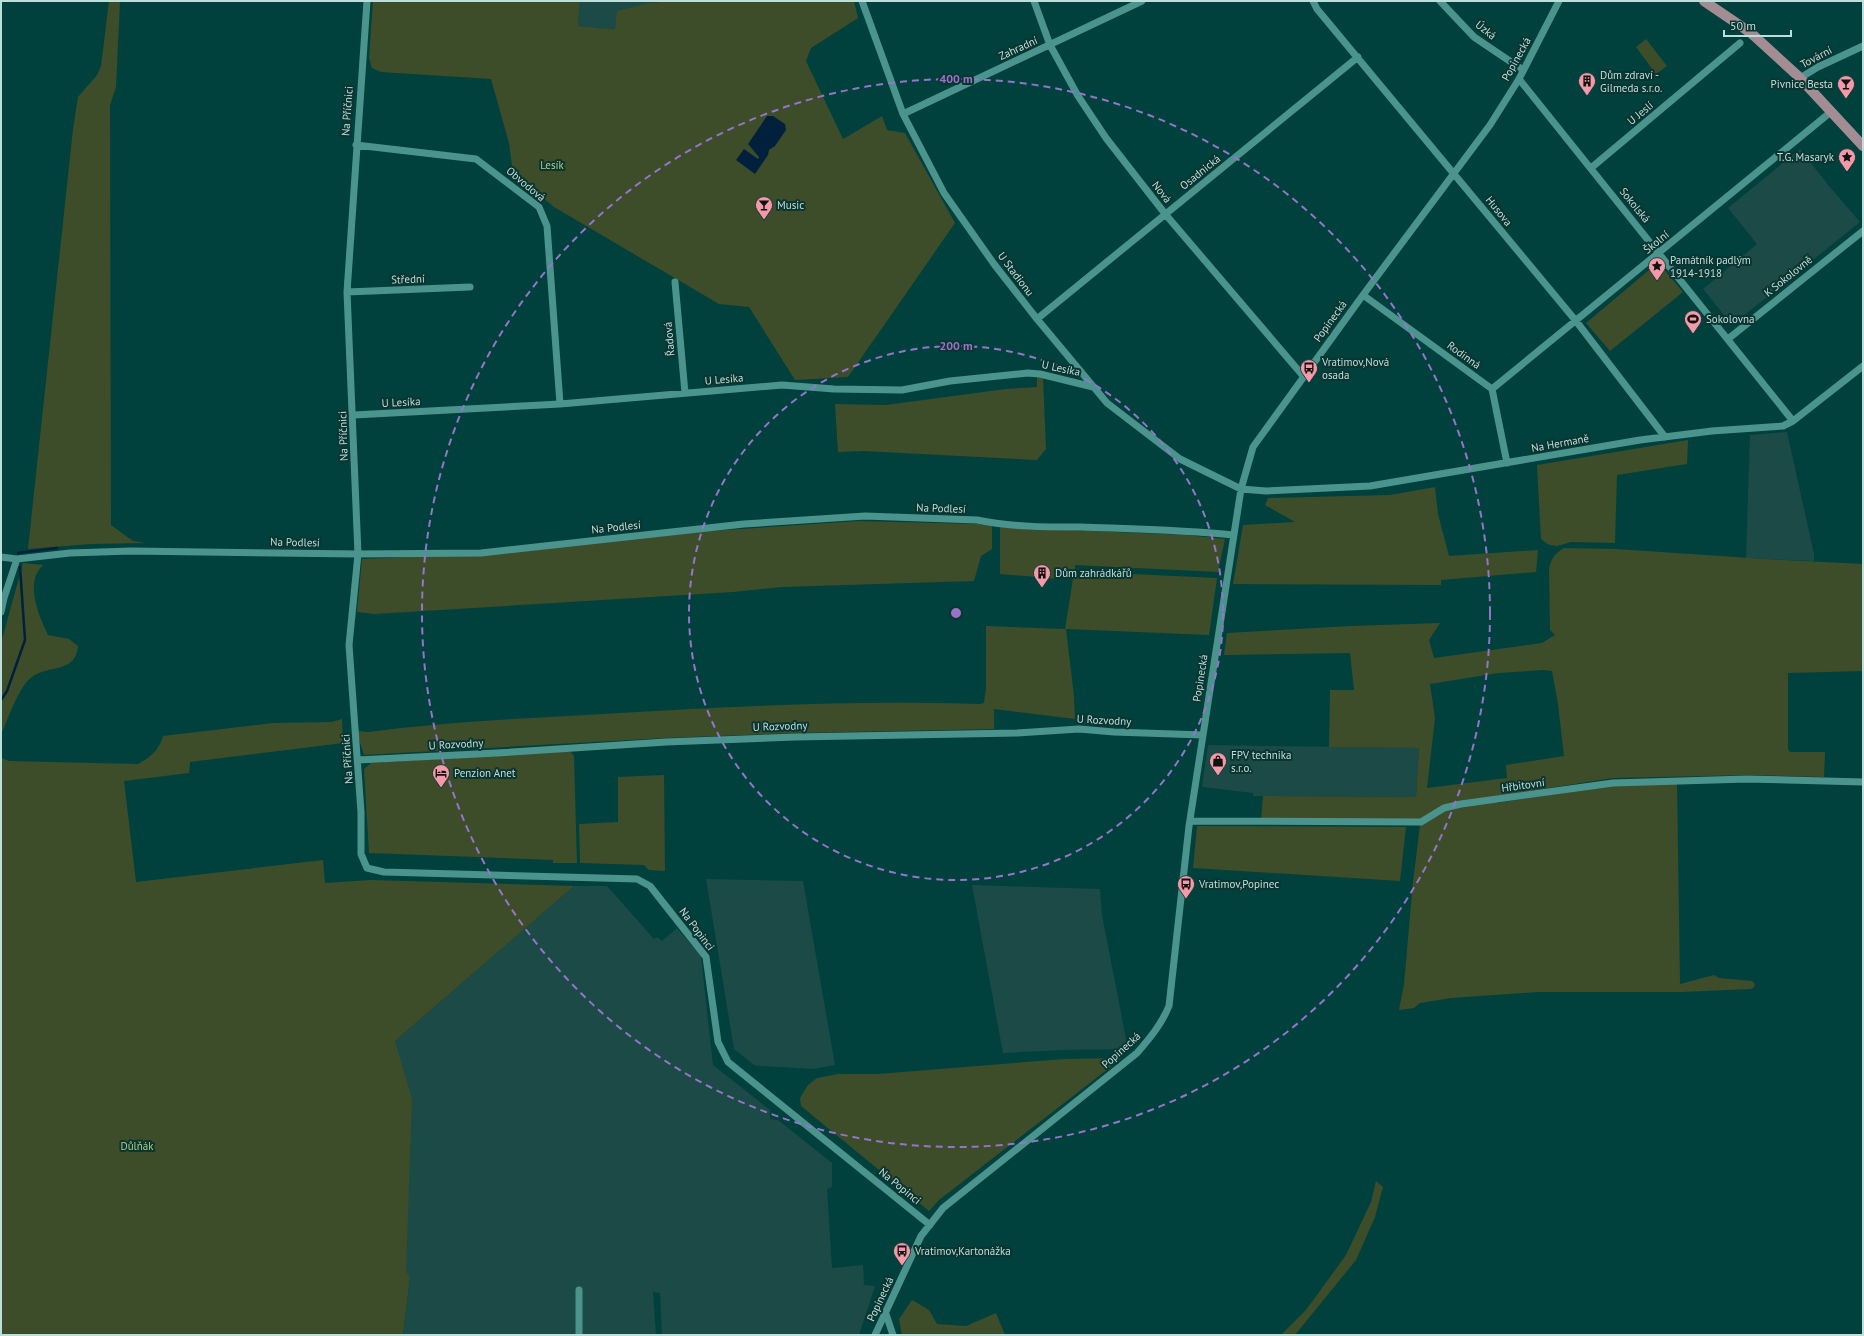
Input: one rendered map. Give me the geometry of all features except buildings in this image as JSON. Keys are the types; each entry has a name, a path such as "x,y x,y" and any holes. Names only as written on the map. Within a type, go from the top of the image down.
{"main road":[{"path":"1704,1 1751,33 1800,78 1863,146"}],"street":[{"name":"Na Příčnici","path":"367,1 347,292 354,415 358,554 349,645 362,812 361,854 367,868"},
{"name":"U Stadionu","path":"862,1 903,114 944,193 994,264 1037,320 1107,403 1180,459 1241,489"},
{"name":"Nová","path":"1034,1 1050,45 1078,96 1106,138 1166,215 1304,377"},
{"name":"Zahradní","path":"903,114 1142,1"},
{"name":"Husova","path":"1313,1 1576,322 1665,437"},
{"name":"Úzká","path":"1440,1 1474,37 1523,70"},
{"name":"Popinecká","path":"875,1335 921,1236 943,1208 1137,1053 1157,1031 1168,1006 1190,821 1203,735 1241,489 1253,447 1363,295 1490,125 1519,79 1559,1"},
{"name":"U Jeslí","path":"1591,168 1740,43"},
{"name":"Tovární","path":"1800,78 1818,67 1863,46"},
{"name":"Osadnická","path":"1037,320 1358,57"},
{"name":"Sokolská","path":"1519,79 1660,253 1793,421"},
{"name":"Školní","path":"1492,389 1576,322 1832,111"},
{"name":"Obvodová","path":"356,145 476,158 539,207 546,226 560,404"},
{"name":"K Sokolovně","path":"1728,339 1863,230"},
{"name":"Řadová","path":"675,282 685,394"},
{"name":"Střední","path":"347,292 470,287"},
{"name":"Rodinná","path":"1363,295 1492,389"},
{"name":"Na Hermaně","path":"1241,489 1266,490 1370,486 1665,437 1712,431 1783,426 1793,421 1863,366"},
{"name":"U Lesíka","path":"354,415 560,404 782,385 834,389 902,390 950,381 1028,373 1040,374 1093,387"},
{"path":"1492,389 1507,463"},
{"name":"Na Podlesí","path":"1,557 17,559 70,553 131,551 358,554 481,553 744,524 865,516 977,520 994,524 1036,526 1185,530 1234,535"},
{"path":"1,612 17,559"},
{"name":"U Rozvodny","path":"358,760 795,736 1018,733 1079,729 1203,735"},
{"name":"Hřbitovní","path":"1190,821 1421,822 1444,808 1461,804 1613,782 1747,779 1863,782"},
{"name":"Na Popinci","path":"367,868 384,872 637,879 650,886 706,957 718,1042 728,1062 930,1225"},
{"path":"579,1290 579,1335"},
{"path":"886,1314 893,1335"}],"shaded area":[{"path":"580,1 673,1 649,3 616,29 578,26"},
{"path":"767,116 773,116 785,124 786,130 775,146 769,150 768,155 755,174 736,160 744,149 758,159 759,157 748,144"},
{"path":"1800,149 1860,222 1737,321 1729,321 1703,289 1757,244 1728,208"},
{"path":"1787,432 1814,554 1814,561 1746,558 1750,435"},
{"name":"FPV technika s.r.o.","path":"1208,745 1419,748 1416,797 1253,796 1253,793 1202,787"},
{"path":"706,879 803,881 835,1065 813,1069 760,1066 754,1065 734,1049"},
{"path":"972,885 1100,889 1102,915 1128,1049 1003,1053"},
{"path":"574,886 607,886 654,939 657,937 662,941 677,928 701,956 713,1065 770,1110 770,1119 778,1120 832,1163 832,1187 827,1189 832,1268 863,1265 864,1285 875,1286 859,1335 662,1335 660,1293 653,1292 656,1335 403,1335 410,1278 406,1271 395,1041"}],"green space":[{"path":"109,1 120,1 116,87 110,105 111,525 133,541 145,543 91,544 28,549 73,129 78,97 97,75 101,66"},
{"name":"Lesík","path":"373,1 580,1 578,26 615,29 617,11 649,3 673,1 854,1 858,18 811,48 806,61 843,139 882,116 887,130 905,133 955,223 848,377 795,380 749,307 719,304 554,207 513,173 509,143 491,79 381,72 372,68 369,58"},
{"path":"1646,39 1667,66 1656,74 1636,47"},
{"path":"1655,265 1662,267 1683,292 1610,351 1586,323"},
{"path":"1037,377 1043,377 1046,449 1037,460 863,451 838,452 835,404 886,405 1006,389 1037,387"},
{"path":"1688,440 1687,464 1617,475 1615,543 1571,542 1557,546 1549,545 1541,539 1537,465"},
{"path":"1435,487 1438,514 1449,556 1538,550 1536,572 1441,580 1441,585 1233,584 1243,525 1295,522 1265,505 1268,498 1390,495"},
{"path":"859,521 978,524 992,526 992,549 981,556 974,581 781,587 733,592 375,614 357,612 362,559 478,554 710,531"},
{"path":"1000,527 1186,535 1225,539 1218,572 1075,565 1075,571 1059,579 1000,574"},
{"path":"1564,548 1616,549 1863,564 1863,671 1788,673 1788,749 1790,752 1825,752 1824,777 1749,775 1613,778 1496,796 1497,803 1614,785 1677,784 1680,984 1714,975 1719,978 1752,981 1755,984 1754,987 1751,989 1681,992 1538,992 1451,998 1420,1003 1414,1008 1399,1010 1404,984 1413,882 1420,825 1261,820 1263,796 1416,797 1419,748 1329,747 1330,690 1354,690 1350,653 1224,655 1227,633 1440,623 1429,640 1434,658 1542,643 1555,635 1550,630 1549,569 1554,557","holes":["1543,670 1552,671 1558,704 1564,756 1506,765 1507,778 1427,788 1435,718 1430,684 1498,673"]},
{"path":"23,563 43,565 37,572 34,581 34,590 37,609 48,635 69,639 78,646 73,661 61,667 40,673 28,680 14,703 1,735 1,643"},
{"path":"1089,572 1217,578 1209,635 1066,629 1074,696 1075,719 994,709 994,729 795,733 665,738 364,755 357,733 359,731 368,732 462,722 710,708 845,703 980,704 984,703 986,688 986,626 1065,629 1073,579"},
{"name":"Důlňák","path":"342,719 343,743 190,762 189,773 124,781 136,882 323,860 325,883 371,880 574,886 395,1041 412,1099 406,1271 410,1277 403,1335 1,1335 1,758 9,761 138,764 154,753 163,736 274,723 332,722"},
{"path":"570,751 574,756 577,863 553,863 553,860 369,853 364,769 371,763"},
{"path":"664,775 665,871 649,870 644,865 580,863 579,824 618,822 618,777"},
{"path":"1197,826 1406,827 1400,881 1193,868"},
{"path":"1122,1058 939,1200 929,1211 801,1106 800,1098 808,1085 817,1078 838,1074 878,1074 1064,1059"},
{"path":"1376,1181 1383,1187 1375,1217 1356,1260 1295,1335 1281,1335 1306,1310 1346,1255 1371,1202"},
{"path":"912,1300 929,1310 937,1324 966,1326 996,1313 1005,1335 902,1335 899,1319"}],"waterway":[{"path":"18,553 57,548"},
{"path":"1,700 7,691 25,640 20,567"}],"place":[{"name":"Dům zdraví - Gilmeda s.r.o.","path":"1587,96"},
{"name":"Pivnice Besta","path":"1846,99"},
{"name":"T.G. Masaryk","path":"1847,172"},
{"name":"Music","path":"764,220"},
{"name":"Památník padlým 1914-1918","path":"1657,281"},
{"name":"Sokolovna","path":"1693,334"},
{"name":"Vratimov,Nová osada","path":"1309,383"},
{"name":"Dům zahrádkářů","path":"1042,588"},
{"name":"FPV technika s.r.o.","path":"1218,776"},
{"name":"Penzion Anet","path":"441,788"},
{"name":"Vratimov,Popinec","path":"1186,899"},
{"name":"Vratimov,Kartonážka","path":"902,1266"}]}
